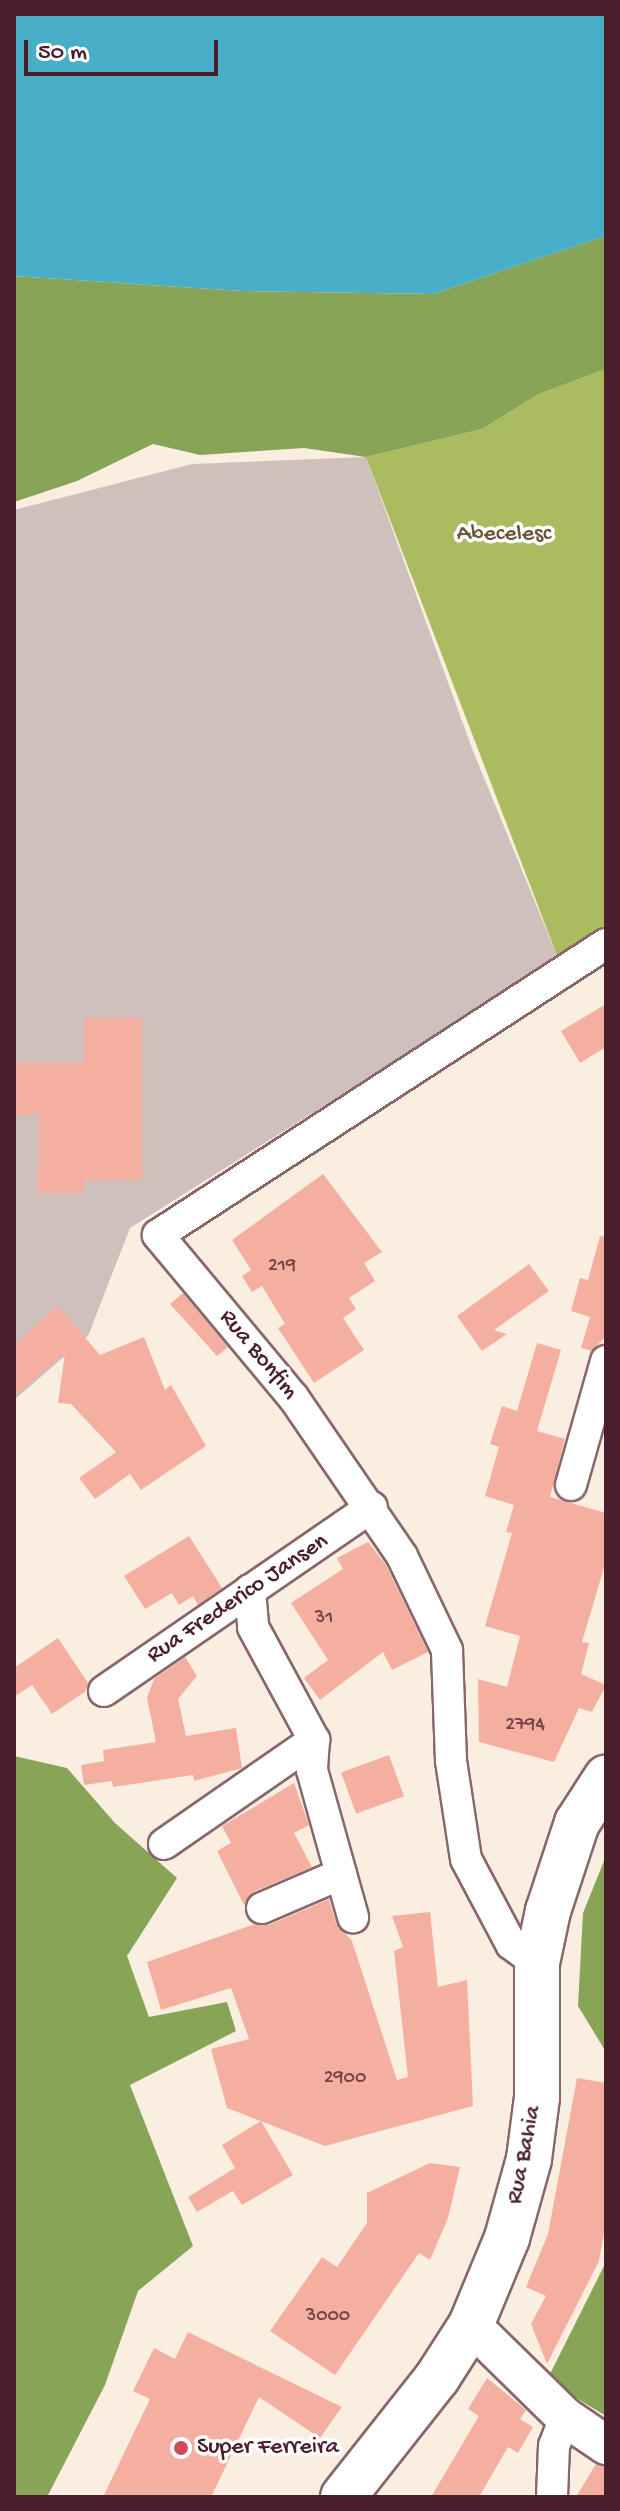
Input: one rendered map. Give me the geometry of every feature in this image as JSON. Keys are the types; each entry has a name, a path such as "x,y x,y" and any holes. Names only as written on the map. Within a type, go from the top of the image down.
{"main road":[{"name":"Rua Bahia","path":"343,2497 437,2378 471,2325 507,2238 529,2159 537,2097 537,1963 558,1869 577,1823 606,1778"}],"street":[{"name":"Rua Bonfim","path":"537,1963 511,1944 466,1859 451,1761 447,1650 372,1507 293,1397 158,1235 606,944"},
{"path":"571,1485 606,1361"},
{"name":"Rua Frederico Jansen","path":"104,1691 372,1507"},
{"path":"250,1590 253,1627 314,1740 312,1770 353,1917"},
{"path":"164,1844 314,1740"},
{"path":"262,1908 341,1874"},
{"path":"471,2325 565,2417 606,2445"},
{"path":"552,2497 554,2446 565,2417"}],"shaded area":[{"path":"366,457 473,751 558,958 130,1228 88,1336 14,1400 14,510 192,464"}],"green space":[{"path":"606,236 606,369 539,394 482,429 366,457 304,448 200,455 153,444 77,481 14,502 14,276 242,291 433,294"},
{"name":"Abecelesc","path":"606,369 606,924 558,958 366,457 482,429 539,394"},
{"path":"14,1756 67,1768 115,1823 177,1878 127,1956 149,2017 227,2002 236,2031 130,2085 193,2246 138,2291 105,2385 47,2497 14,2497"},
{"path":"606,1856 606,2052 578,2006 583,1913"},
{"path":"606,2262 606,2416 547,2380"}],"water":[{"path":"14,14 606,14 606,236 433,294 242,291 14,276"}],"building":[{"path":"606,1004 606,1047 580,1063 561,1031"},
{"path":"84,1018 142,1018 142,1180 84,1180 83,1193 38,1193 39,1113 14,1116 14,1063 84,1063"},
{"path":"323,1174 382,1252 364,1263 375,1281 349,1298 356,1309 343,1318 364,1350 314,1383 278,1328 285,1324 262,1286 252,1292 242,1276 251,1270 232,1240"},
{"path":"600,1236 606,1237 606,1336 592,1351 581,1348 590,1317 571,1311 580,1278 588,1280"},
{"path":"529,1264 549,1291 494,1330 507,1334 482,1351 457,1316"},
{"path":"183,1293 228,1347 217,1356 170,1304"},
{"path":"58,1306 100,1355 144,1337 165,1390 171,1385 206,1446 141,1490 130,1474 95,1499 79,1478 116,1452 71,1404 58,1403 65,1353 14,1397 14,1345"},
{"path":"537,1343 561,1350 537,1431 565,1439 550,1497 606,1513 606,1561 582,1642 589,1643 581,1674 606,1685 592,1712 579,1708 554,1762 479,1742 478,1679 507,1687 520,1636 485,1626 512,1533 506,1532 514,1505 485,1496 499,1447 490,1444 502,1406 517,1411"},
{"path":"189,1536 222,1588 198,1605 193,1596 179,1605 172,1593 145,1609 124,1576"},
{"path":"368,1542 386,1565 428,1652 392,1670 383,1652 320,1700 304,1678 328,1660 291,1603 343,1569 337,1558"},
{"path":"58,1638 88,1683 86,1691 52,1714 32,1685 14,1697 14,1668"},
{"path":"185,1657 197,1676 178,1699 186,1736 236,1728 242,1768 194,1781 193,1775 113,1787 112,1781 84,1785 81,1765 104,1761 103,1750 156,1742 147,1698 154,1679"},
{"path":"389,1755 404,1796 356,1814 341,1772"},
{"path":"294,1783 309,1825 294,1833 312,1867 255,1891 244,1905 217,1851 231,1843 222,1826"},
{"path":"329,1899 336,1923 352,1941 397,2080 408,2077 394,1951 403,1947 392,1916 430,1912 438,1987 467,1980 473,2106 325,2146 227,2108 211,2049 249,2039 231,1988 161,2010 147,1962 255,1924 269,1925"},
{"path":"577,2078 606,2083 606,2222 599,2261 547,2364 531,2324 546,2296 526,2287 548,2234"},
{"path":"261,2121 293,2175 242,2205 233,2191 197,2212 188,2197 235,2168 222,2145"},
{"path":"430,2163 460,2167 448,2218 430,2260 419,2253 335,2375 270,2331 322,2257 337,2267 367,2223 367,2193"},
{"name":"Super Ferreira","path":"188,2332 342,2407 320,2438 259,2397 211,2497 103,2497 150,2399 133,2391 154,2348 175,2359"},
{"path":"487,2378 526,2410 520,2419 533,2427 518,2453 508,2447 479,2497 431,2497 479,2416 468,2409"},
{"path":"596,2464 606,2467 606,2497 576,2497"}],"place":[{"name":"Super Ferreira","path":"181,2448"}]}
